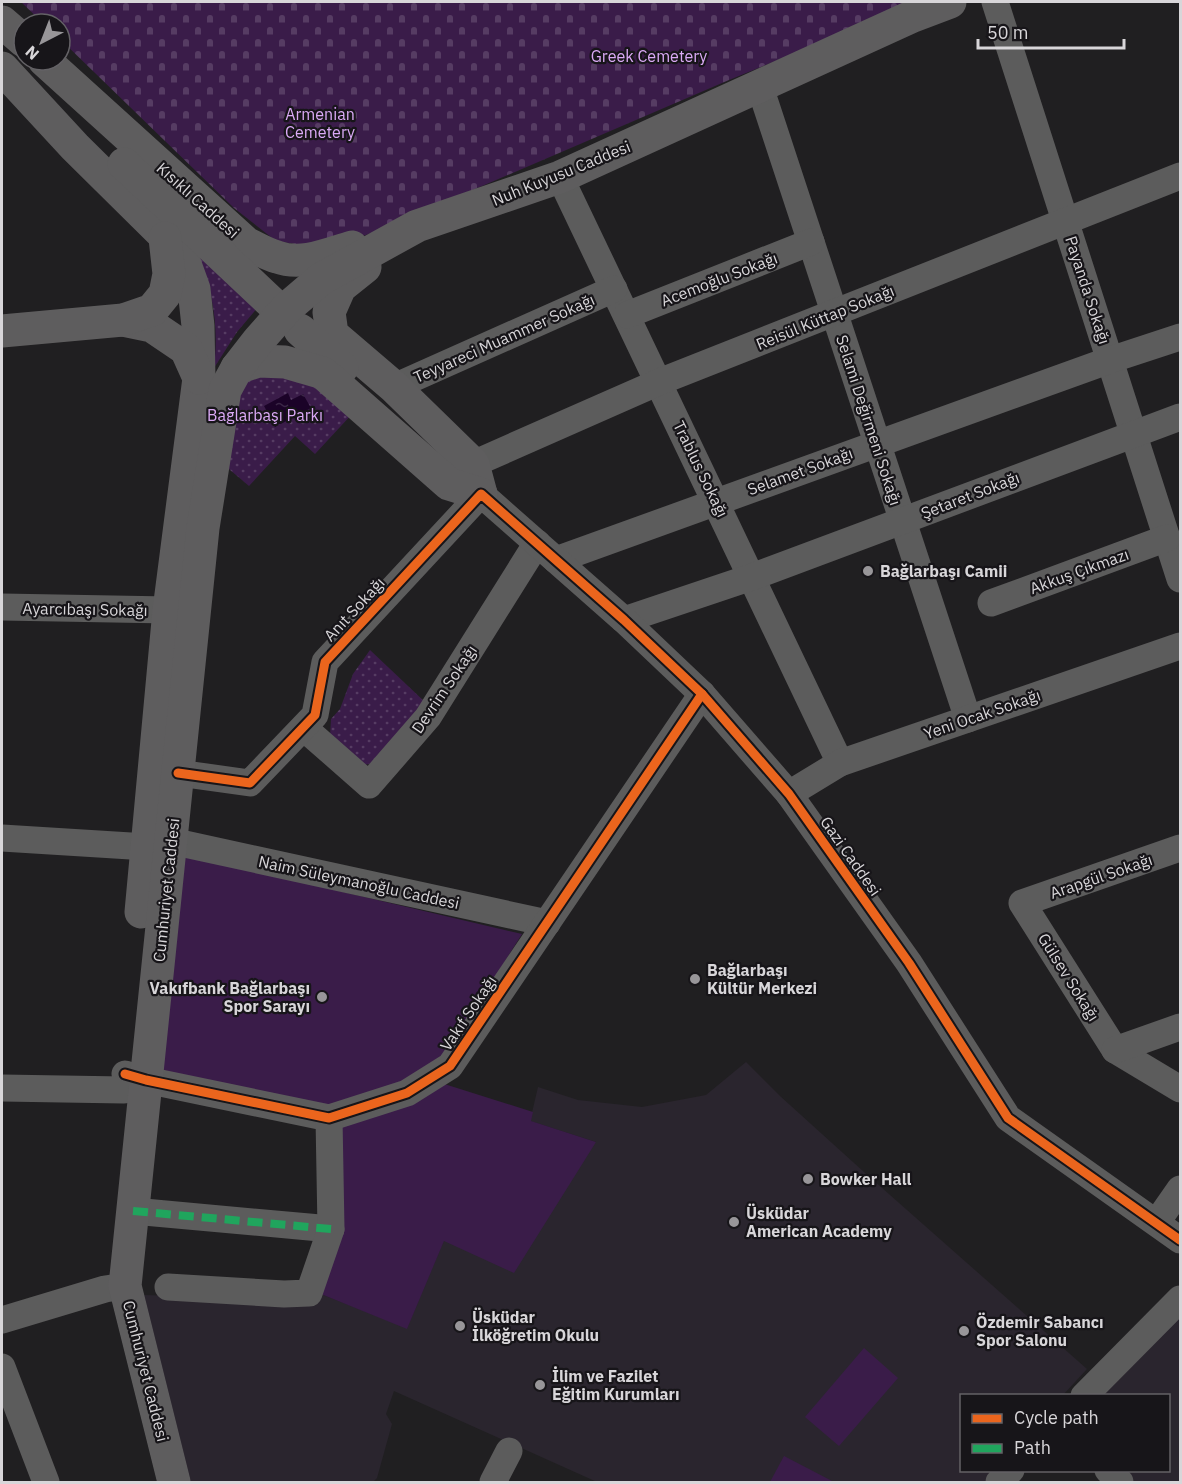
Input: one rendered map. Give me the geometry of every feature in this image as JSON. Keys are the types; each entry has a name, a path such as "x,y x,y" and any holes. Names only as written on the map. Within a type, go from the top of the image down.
{"main road":[{"name":"Nuh Kuyusu Caddesi","path":"237,368 287,308 321,279 417,226 560,177 760,87 925,9 950,2"},
{"path":"2,43 86,128 275,306"},
{"path":"2,68 75,147 165,236 185,264 194,288 198,326 199,378"},
{"name":"Kısıklı Caddesi","path":"57,72 246,243 262,251 279,258 297,261 317,259 417,226"},
{"path":"417,226 340,287 329,312 332,334 394,387 477,479"},
{"path":"2,332 123,320 152,310 165,294 169,274 165,236"},
{"path":"123,320 152,326 186,349 199,378"},
{"path":"300,330 477,479"},
{"path":"237,368 258,360 285,362 322,373 449,484 477,479"},
{"name":"Cumhuriyet Caddesi","path":"159,844 178,773 203,528 225,390 237,368"},
{"name":"Cumhuriyet Caddesi","path":"152,1482 115,1287 132,1081 159,844 170,610 199,378"},
{"name":"Cumhuriyet Caddesi","path":"132,1081 133,1211 115,1287 174,1482"}],"street":[{"name":"Payanda Sokağı","path":"995,2 1180,579"},
{"name":"Selami Değirmeni Sokağı","path":"760,87 968,719"},
{"name":"Reisül Küttap Sokağı","path":"477,479 659,382 1180,176"},
{"name":"Trablus Sokağı","path":"560,177 840,763"},
{"name":"Acemoğlu Sokağı","path":"627,315 811,242"},
{"name":"Teyyareci Muammer Sokağı","path":"394,387 614,289"},
{"name":"Selamet Sokağı","path":"546,551 716,502 1180,337"},
{"name":"Şetaret Sokağı","path":"624,620 752,577 1180,417"},
{"name":"Gazi Caddesi","path":"477,479 546,551 624,620 702,694 789,794 909,963 1008,1118 1180,1240"},
{"name":"Anıt Sokağı","path":"178,773 250,783 315,715 325,662 477,479"},
{"name":"Akkuş Çıkmazı","path":"991,603 1167,538"},
{"name":"Devrim Sokağı","path":"304,728 369,785 428,717 546,551"},
{"name":"Ayarcıbaşı Sokağı","path":"2,607 170,610"},
{"name":"Yeni Ocak Sokağı","path":"789,794 840,763 1180,646"},
{"name":"Vakıf Sokağı","path":"2,1088 132,1081 329,1118 407,1093 450,1066 702,694"},
{"name":"Naim Süleymanoğlu Caddesi","path":"2,838 159,844 547,923"},
{"name":"Arapgül Sokağı","path":"1022,903 1180,848"},
{"name":"Gülsev Sokağı","path":"1022,903 1115,1050 1180,1089"},
{"path":"1115,1050 1180,1027"},
{"path":"168,1287 309,1293 331,1229 329,1118"},
{"path":"1156,1222 1180,1189"},
{"path":"133,1211 331,1229"},
{"path":"2,1320 115,1287"},
{"path":"1085,1394 1180,1299"},
{"path":"2,1367 46,1482"},
{"path":"493,1482 509,1451"}],"shaded area":[{"name":"Üsküdar American Academy","path":"746,1062 864,1172 1087,1369 1064,1394 960,1394 960,1472 994,1472 985,1482 597,1482 394,1391 386,1414 392,1424 377,1478 373,1482 188,1482 143,1295 314,1300 316,1292 407,1328 444,1240 596,1142 530,1121 538,1087 578,1100 642,1107 706,1095"},
{"path":"1178,1316 1180,1319 1180,1482 1128,1482 1117,1472 1170,1472 1170,1394 1099,1394"}],"green space":[{"name":"Armenian Cemetery","path":"21,2 920,2 729,80 382,229 328,249 276,241 234,208 72,51 72,12 31,12"},
{"path":"195,249 264,300 237,332 214,368 216,337 213,307"},
{"name":"Bağlarbaşı Parkı","path":"256,370 306,375 353,413 315,454 295,436 249,486 223,464 230,399"},
{"path":"370,650 426,703 370,764 361,765 330,737 331,719 340,709 353,674"},
{"name":"Vakıfbank Bağlarbaşı Spor Sarayı","path":"178,853 522,934 443,1060 404,1087 333,1109 154,1072"},
{"path":"438,1082 533,1112 531,1121 596,1142 514,1273 444,1241 407,1329 316,1292 333,1121"},
{"path":"864,1348 898,1378 839,1446 805,1417"},
{"path":"784,1456 834,1482 770,1482"}],"water":[{"path":"288,393 291,400 303,394 311,408 275,427 264,406"}],"marked path":[{"path":"133,1211 331,1229"}],"cycle path":[{"path":"178,773 250,783 315,715 325,662 481,494 624,620 702,694 789,794 909,963 1008,1118 1180,1240"},
{"path":"125,1074 329,1118 407,1093 450,1066 702,694"}],"place":[{"name":"Bağlarbaşı Camii","path":"868,571"},
{"name":"Bağlarbaşı Kültür Merkezi","path":"695,979"},
{"name":"Vakıfbank Bağlarbaşı Spor Sarayı","path":"322,997"},
{"name":"Bowker Hall","path":"808,1179"},
{"name":"Üsküdar American Academy","path":"734,1222"},
{"name":"Üsküdar İlköğretim Okulu","path":"460,1326"},
{"name":"Özdemir Sabancı Spor Salonu","path":"964,1331"},
{"name":"İlim ve Fazilet Eğitim Kurumları","path":"540,1385"}],"park label":[{"name":"Greek Cemetery","path":"649,56"}]}
